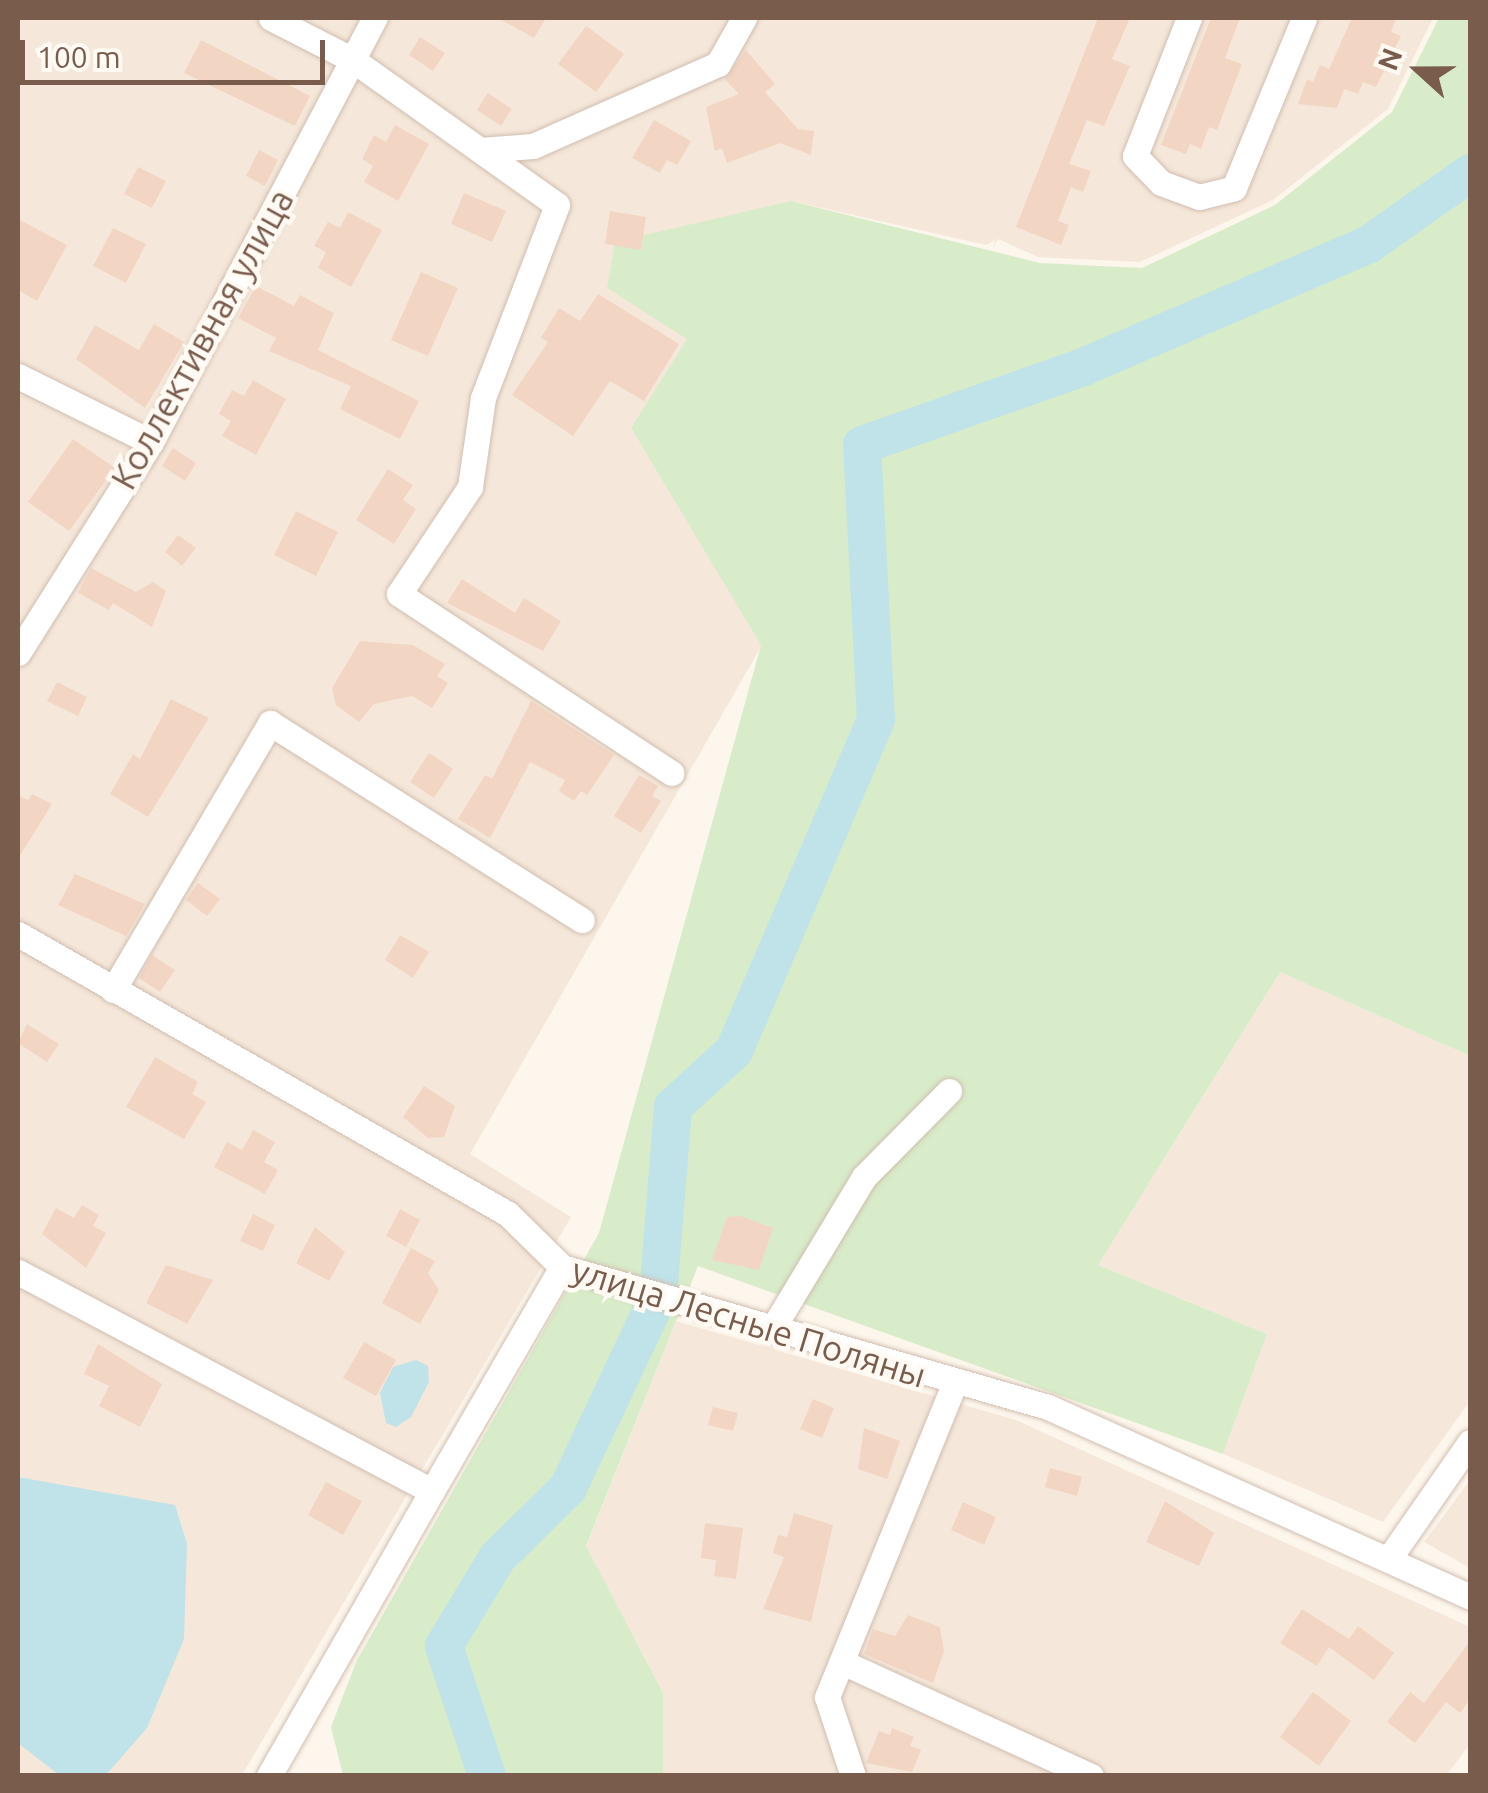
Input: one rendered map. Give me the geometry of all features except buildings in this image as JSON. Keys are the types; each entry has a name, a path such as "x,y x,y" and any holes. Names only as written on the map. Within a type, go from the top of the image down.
{"street":[{"path":"271,18 353,60 557,205 483,398 470,488 400,594 672,773"},
{"name":"Коллективная улица","path":"18,653 151,442 376,18"},
{"path":"480,150 533,146 718,64 744,18"},
{"path":"1189,18 1135,156 1162,182 1200,197 1234,188 1304,18"},
{"path":"18,376 151,442"},
{"path":"112,990 270,723 582,920"},
{"name":"улица Лесные Поляны","path":"18,934 508,1214 562,1267 954,1386 1048,1407 1390,1557 1470,1597"},
{"path":"771,1330 864,1178 949,1092"},
{"path":"270,1776 562,1267"},
{"path":"18,1272 432,1491"},
{"path":"853,1776 827,1697 954,1386"},
{"path":"1390,1557 1470,1442"},
{"path":"842,1662 1090,1776"}],"shaded area":[{"path":"18,18 1433,18 1388,109 1273,200 1140,262 1038,257 998,239 993,247 995,240 986,245 791,201 608,288 688,338 631,428 762,645 470,1154 571,1217 242,1775 18,1775"},
{"path":"1280,972 1470,1056 1470,1401 1383,1522 1223,1454 1267,1334 1098,1265"},
{"path":"676,1321 1016,1420 1470,1627 1470,1744 1446,1776 663,1775 663,1693 586,1547"},
{"path":"1470,1480 1470,1568 1424,1542"}],"green space":[{"path":"1439,18 1470,18 1470,1056 1280,972 1098,1265 1267,1334 1223,1454 698,1266 586,1546 663,1693 663,1775 343,1775 331,1727 357,1660 599,1233 761,645 631,428 687,339 607,288 615,242 791,201 1040,263 1142,268 1275,205 1392,112"}],"water":[{"path":"416,1360 428,1366 429,1382 411,1417 396,1427 386,1423 380,1393 393,1367"},
{"path":"18,1477 175,1505 187,1544 184,1639 147,1728 106,1775 59,1775 18,1743"}],"waterway":[{"path":"487,1776 444,1646 497,1558 568,1488 658,1297 673,1107 734,1051 876,720 862,445 1083,367 1368,245 1470,173"}]}
